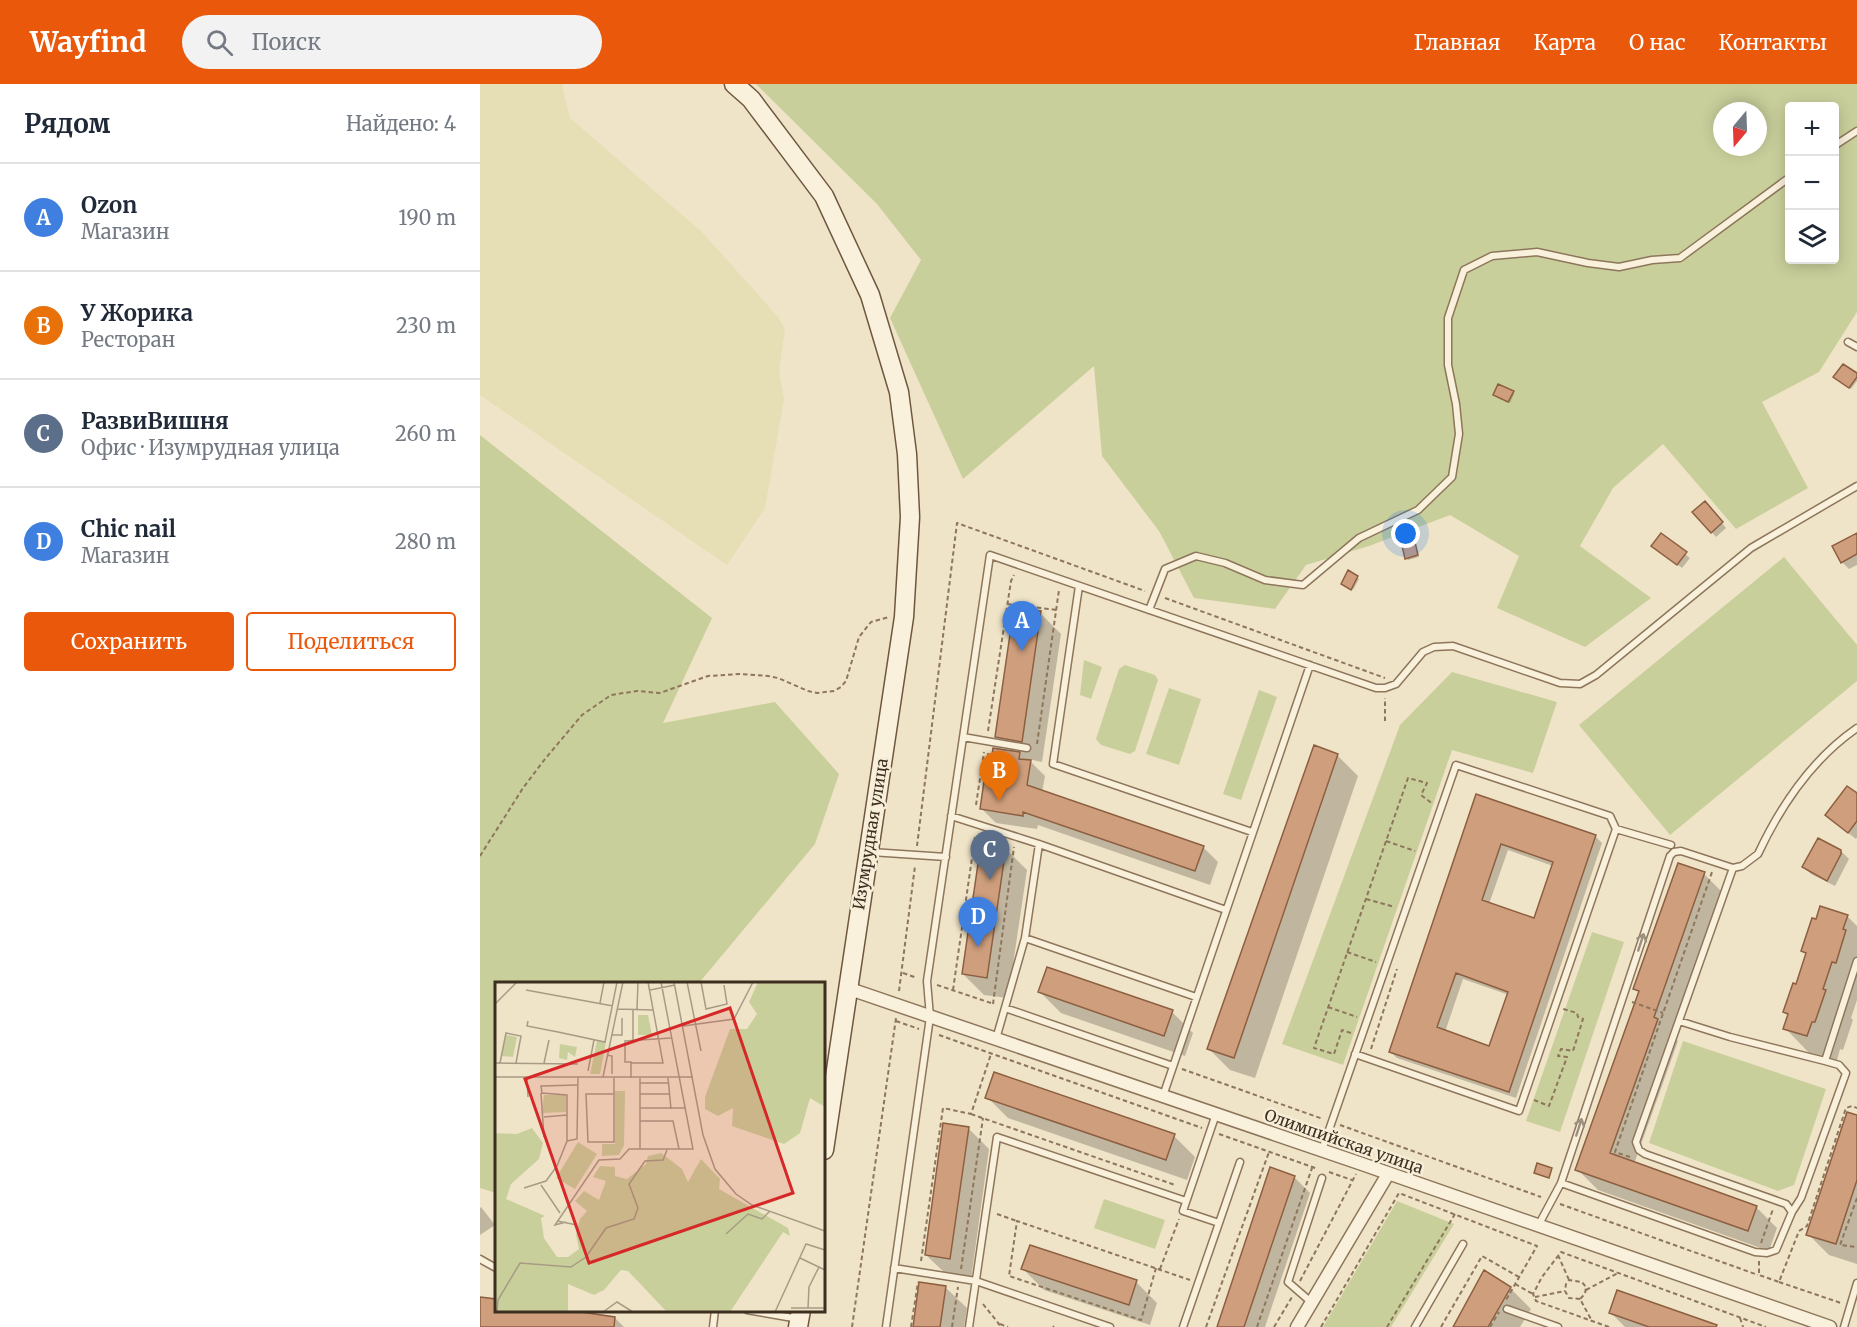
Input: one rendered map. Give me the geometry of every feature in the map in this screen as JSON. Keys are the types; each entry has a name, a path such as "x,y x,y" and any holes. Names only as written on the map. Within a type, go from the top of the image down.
{"street":[{"name":"Изумрудная улица","path":"734,84 751,99 824,196 870,295 899,392 908,454 910,517 904,617 825,1143"},
{"name":"Олимпийская улица","path":"847,988 897,1010 930,1017 996,1039 1830,1327"},
{"path":"1297,1327 1388,1174"}],"lane":[{"path":"1839,143 1857,131"},
{"path":"1149,610 1164,569 1196,556 1225,563 1265,580 1304,585 1359,538 1418,510 1452,477 1459,434 1448,365 1448,318 1464,270 1492,256 1537,252 1619,267 1652,260 1680,258 1785,181"},
{"path":"1848,342 1857,347"},
{"path":"885,1327 930,1017 927,981 990,555 1376,688 1396,684 1424,652 1434,647 1453,646 1560,683 1580,684 1596,675 1751,548 1857,486"},
{"path":"1079,586 1053,764 1252,832"},
{"path":"1163,1096 1310,665"},
{"path":"1538,1226 1561,1183 1670,856 1674,852 1681,851 1733,868 1742,866 1758,854 1786,802 1809,771 1844,737 1857,728"},
{"path":"963,737 1027,748"},
{"path":"1322,1150 1331,1122 1456,765 1610,816 1616,828 1519,1111 1355,1054"},
{"path":"951,816 1039,844 1226,910"},
{"path":"1616,828 1671,844"},
{"path":"996,1039 1025,938 1039,844"},
{"path":"867,852 946,856"},
{"path":"1733,868 1637,1138 1638,1148 1645,1154 1786,1204 1792,1212"},
{"path":"1025,938 1196,997"},
{"path":"1825,1061 1857,961"},
{"path":"1005,1008 1173,1066"},
{"path":"1561,1183 1759,1253 1776,1250 1792,1212 1801,1198 1846,1073 1839,1065 1730,1037 1679,1021"},
{"path":"1216,1114 1183,1210 1219,1223"},
{"path":"969,1327 997,1137 1186,1201"},
{"path":"1183,1327 1240,1162"},
{"path":"1312,1303 1288,1282 1322,1178"},
{"path":"1415,1327 1463,1244"},
{"path":"480,1259 495,1267"},
{"path":"894,1268 976,1281 1110,1327"},
{"path":"1844,1327 1857,1283"},
{"path":"1507,1309 1558,1327"},
{"path":"713,1327 715,1312"},
{"path":"754,1312 799,1319"}],"path":[{"path":"897,1010 957,523 1385,677 1384,721"},
{"path":"976,805 1007,604 1011,581 1015,574"},
{"path":"1037,746 1060,588"},
{"path":"1007,604 1056,610"},
{"path":"480,856 523,788 545,759 582,716 610,695 637,692 660,693 708,676 738,674 778,678 808,692 834,691 846,681 859,637 871,622 886,617 904,617"},
{"path":"1374,1040 1342,1030 1334,1054 1314,1048 1408,777 1427,783 1421,795 1433,804"},
{"path":"954,990 975,837 995,841"},
{"path":"1386,841 1425,854"},
{"path":"993,1004 1015,845"},
{"path":"1366,899 1405,910"},
{"path":"852,1327 904,951"},
{"path":"1347,952 1397,969 1370,1052 1374,1055"},
{"path":"902,973 1005,1008"},
{"path":"1627,1000 1663,1013"},
{"path":"1328,1007 1379,1025"},
{"path":"1537,1101 1549,1106 1567,1058 1558,1056 1561,1049 1573,1051 1583,1019 1578,1017 1577,1013"},
{"path":"895,1020 1352,1180"},
{"path":"971,1114 991,1054"},
{"path":"1173,1066 1759,1275"},
{"path":"911,1327 943,1108 971,1114 1175,1185"},
{"path":"952,1327 983,1118"},
{"path":"1206,1327 1269,1151"},
{"path":"1274,1327 1362,1164"},
{"path":"1257,1327 1312,1166"},
{"path":"1321,1327 1399,1193 1537,1246 1519,1277 1482,1256 1442,1327"},
{"path":"1857,1198 1840,1245 1857,1247"},
{"path":"986,1210 1198,1283"},
{"path":"1017,1221 1009,1276 1141,1320 1158,1269 1183,1210"},
{"path":"1387,1327 1455,1214"},
{"path":"1534,1296 1542,1277 1561,1251 1740,1317 1755,1325 1766,1327"},
{"path":"1558,1255 1569,1280 1565,1291 1569,1298 1580,1299 1586,1294 1582,1282 1569,1280"},
{"path":"1586,1290 1619,1273"},
{"path":"1779,1282 1850,1306"},
{"path":"1515,1284 1534,1296 1536,1301 1609,1327"},
{"path":"1534,1296 1565,1291"},
{"path":"974,1292 999,1325 1008,1327"},
{"path":"1580,1299 1592,1321"},
{"path":"1740,1317 1743,1327"}],"shaded area":[{"path":"480,84 563,84 570,118 702,232 778,317 785,329 779,372 784,399 765,508 727,565 480,395"}],"green space":[{"path":"756,84 1857,84 1857,312 1819,372 1762,402 1808,488 1736,529 1663,444 1613,488 1580,546 1651,598 1585,647 1497,608 1519,556 1450,515 1369,546 1306,565 1275,609 1194,598 1159,531 1102,456 1094,366 963,479 890,318 921,260 877,204"},
{"path":"480,435 712,618 663,723 775,702 839,774 815,844 700,982 495,982 495,1193 480,1188"},
{"path":"1784,557 1857,645 1857,681 1670,835 1579,725"},
{"path":"1084,660 1102,667 1091,699 1080,695"},
{"path":"1125,665 1155,675 1158,680 1135,751 1130,754 1101,745 1096,739 1119,669"},
{"path":"1452,672 1557,702 1533,773 1452,750 1343,1065 1282,1044 1400,725"},
{"path":"1169,688 1201,699 1179,765 1146,754"},
{"path":"1259,690 1277,697 1241,800 1223,794"},
{"path":"1592,932 1624,942 1560,1132 1526,1121"},
{"path":"1683,1041 1826,1089 1794,1185 1778,1191 1649,1143"},
{"path":"1104,1199 1165,1220 1155,1249 1094,1228"},
{"path":"1397,1201 1454,1224 1391,1327 1323,1327"}],"building":[{"path":"1843,364 1857,373 1857,377 1849,388 1833,377"},
{"path":"1498,384 1514,391 1508,402 1493,395"},
{"path":"1705,501 1723,522 1711,533 1692,512"},
{"path":"1661,533 1687,552 1677,565 1651,546"},
{"path":"1857,533 1857,554 1841,563 1832,546"},
{"path":"1415,542 1418,555 1405,559 1402,546"},
{"path":"1348,570 1358,576 1351,590 1341,584"},
{"path":"1014,607 1041,611 1022,742 995,737"},
{"path":"1314,745 1338,754 1234,1058 1207,1049"},
{"path":"993,748 1020,752 1019,759 1031,760 1027,785 1204,846 1195,871 1023,812 1023,816 980,809 988,754 992,755"},
{"path":"1847,786 1857,793 1857,821 1848,833 1825,815"},
{"path":"1476,794 1596,835 1509,1092 1389,1052","holes":["1501,844 1553,862 1534,918 1482,900","1456,973 1508,992 1489,1046 1437,1027"]},
{"path":"1818,838 1841,850 1827,881 1802,867"},
{"path":"981,843 1006,847 987,978 962,974"},
{"path":"1678,863 1705,872 1654,1017 1658,1019 1610,1153 1757,1206 1748,1231 1575,1170 1639,991 1633,989"},
{"path":"1820,906 1848,915 1836,963 1832,962 1823,989 1826,990 1815,1022 1812,1022 1807,1036 1783,1029 1788,1014 1783,1012 1793,983 1796,984 1806,953 1801,951 1812,918 1816,919"},
{"path":"1047,967 1173,1010 1164,1036 1038,992"},
{"path":"994,1072 1175,1134 1166,1160 985,1098"},
{"path":"1847,1112 1857,1115 1857,1180 1836,1244 1806,1235"},
{"path":"943,1123 969,1127 950,1259 925,1255"},
{"path":"1537,1163 1552,1168 1549,1178 1534,1173"},
{"path":"1270,1167 1295,1176 1244,1327 1217,1327"},
{"path":"1030,1245 1137,1280 1129,1305 1021,1269"},
{"path":"1484,1270 1511,1287 1488,1327 1453,1327"},
{"path":"919,1282 946,1286 940,1327 913,1327"},
{"path":"1617,1290 1717,1325 1716,1327 1649,1327 1609,1313"},
{"path":"480,1297 495,1299 495,1312 581,1312 615,1317 614,1327 480,1327"}],"place":[{"name":"Ozon","path":"1022,651"},
{"name":"У Жорика","path":"999,801"},
{"name":"РазвиВишня","path":"990,880"},
{"name":"Chic nail","path":"978,947"}]}
